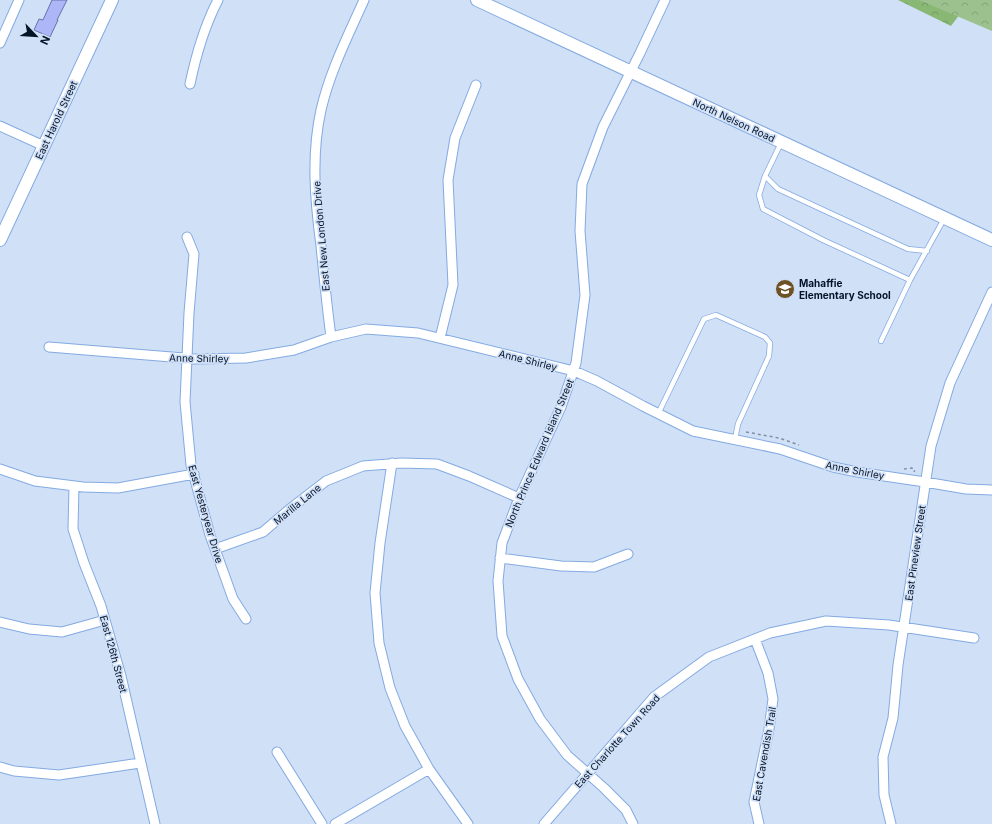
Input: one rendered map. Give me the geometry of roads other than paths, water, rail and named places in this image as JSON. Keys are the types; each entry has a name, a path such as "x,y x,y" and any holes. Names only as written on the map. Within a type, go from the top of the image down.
{"street":[{"path":"0,43 19,0"},
{"name":"East Harold Street","path":"0,240 112,0"},
{"path":"190,84 207,24 218,0"},
{"name":"East New London Drive","path":"331,337 316,205 315,154 322,104 328,85 364,0"},
{"name":"North Nelson Road","path":"477,0 992,240"},
{"name":"North Prince Edward Island Street","path":"633,824 626,810 567,755 540,719 518,679 502,636 498,581 502,543 519,498 561,407 576,363 586,295 580,231 582,184 602,127 665,0"},
{"path":"440,338 453,285 448,180 455,138 476,85"},
{"path":"0,126 44,146"},
{"name":"East Yesteryear Drive","path":"187,236 194,254 189,313 185,402 191,465 215,549 233,599 246,618"},
{"name":"East Pineview Street","path":"891,824 884,795 883,757 893,718 898,665 931,446 950,383 992,292"},
{"name":"Anne Shirley","path":"49,347 187,359 246,358 294,350 331,337 366,329 418,333 574,371 597,381 693,431 736,434 833,467 857,472 966,489 992,490"},
{"path":"392,463 380,543 375,593 379,643 390,688 405,726 429,769 468,824"},
{"name":"Marilla Lane","path":"215,549 263,532 326,481 363,466 392,463 437,464 519,498"},
{"path":"0,469 35,481 83,487 118,488 194,474"},
{"name":"East 126th Street","path":"74,486 73,529 84,563 101,606 121,676 155,824"},
{"path":"500,558 561,566 594,567 628,554"},
{"path":"0,622 29,629 62,632 105,620"},
{"name":"East Charlotte Town Road","path":"544,824 654,697 710,657 770,633 826,621 889,626 974,638"},
{"name":"East Cavendish Trail","path":"755,639 768,673 773,699 769,729 754,802 759,824"},
{"path":"277,752 322,824"},
{"path":"0,767 14,771 59,775 140,763"},
{"path":"335,824 429,769"}],"lane":[{"path":"782,142 759,195 763,209 824,240 910,280"},
{"path":"766,176 778,189 908,249 927,251"},
{"path":"881,341 910,280 945,218"},
{"path":"658,414 704,319 716,315 765,337 770,343 769,356 738,424 736,434"}],"place":[{"name":"Mahaffie Elementary School","path":"785,289"}]}
